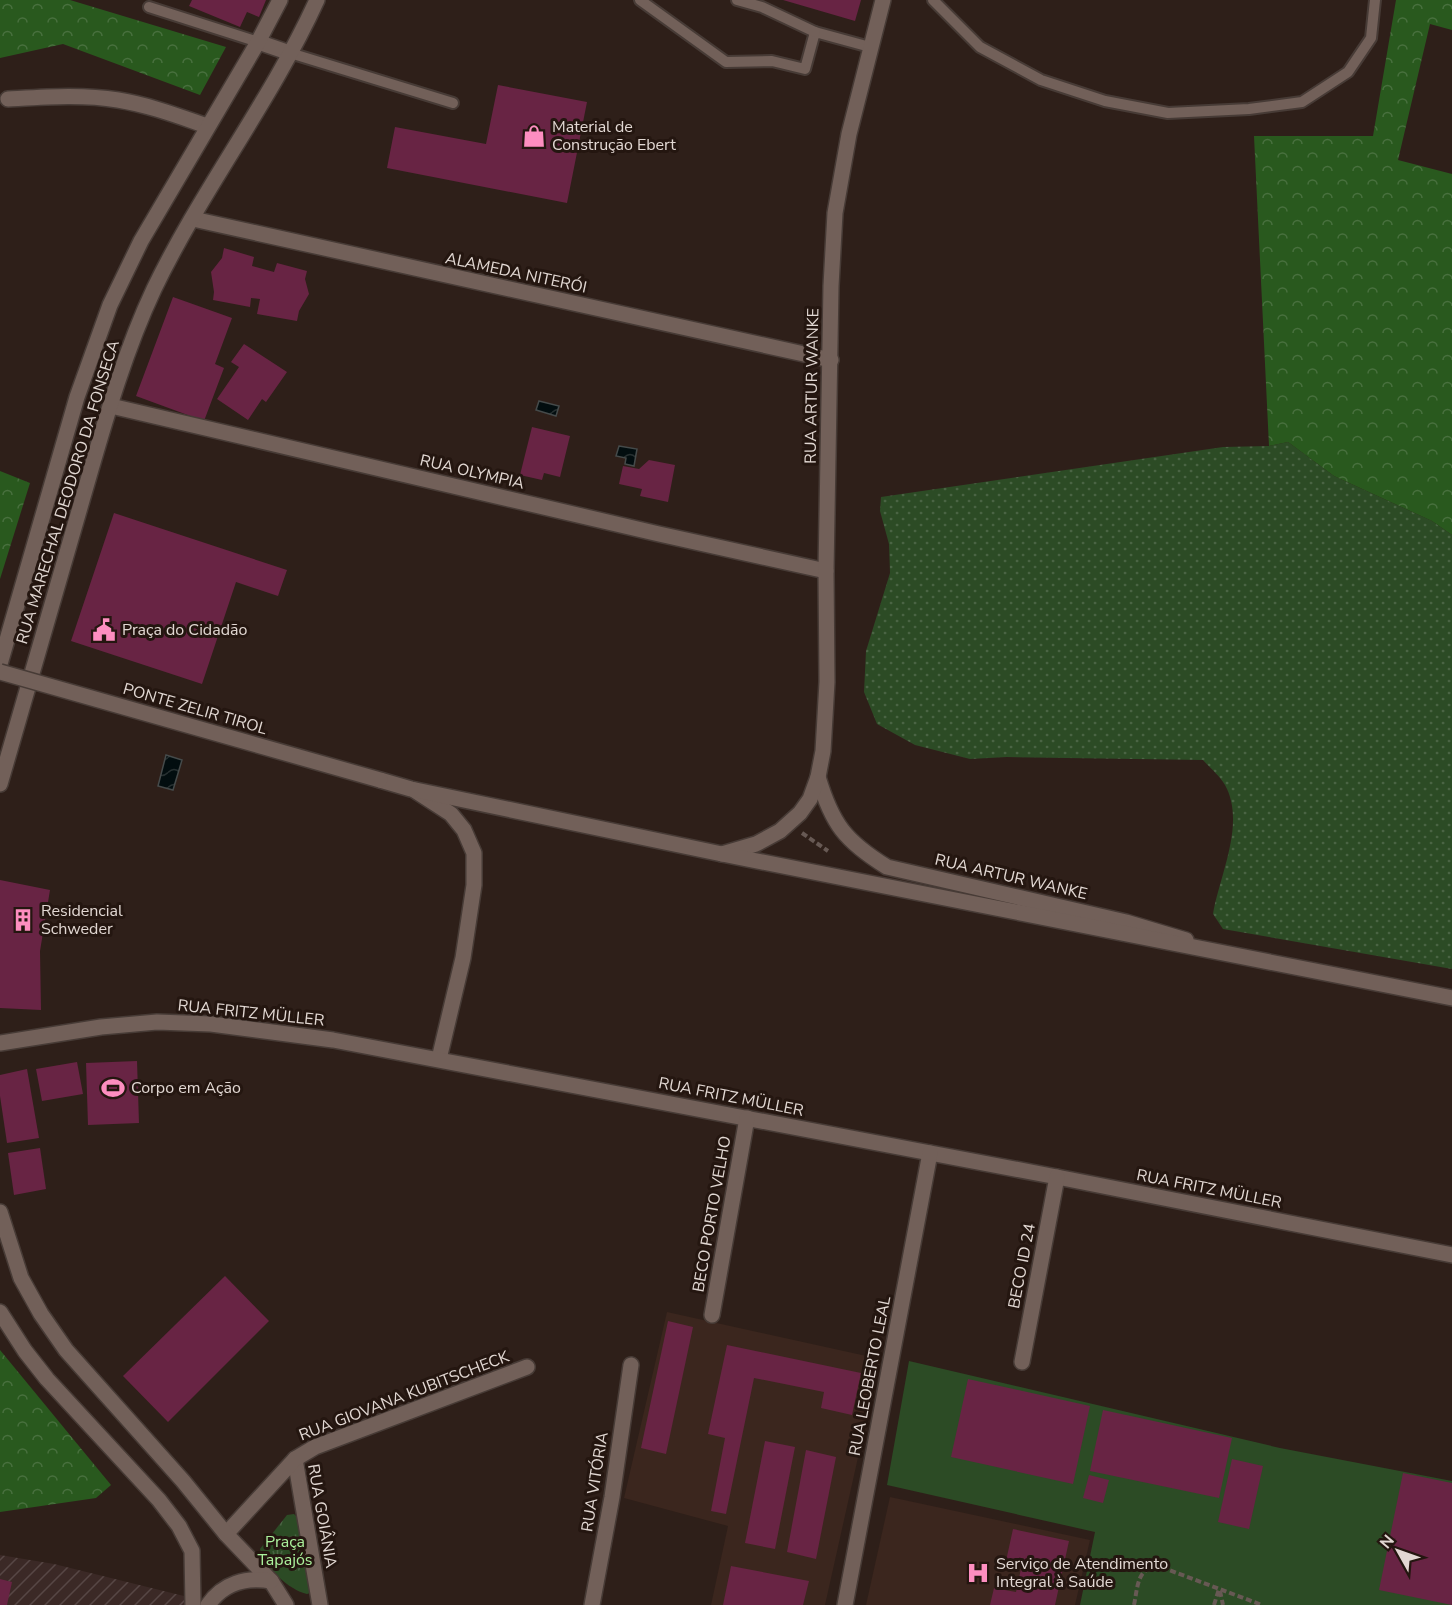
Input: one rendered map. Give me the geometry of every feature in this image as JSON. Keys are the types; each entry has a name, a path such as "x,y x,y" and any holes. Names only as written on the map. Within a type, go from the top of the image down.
{"street":[{"name":"RUA MARECHAL DEODORO DA FONSECA","path":"0,664 77,397 110,305 127,266 258,42 280,0"},
{"name":"RUA MARECHAL DEODORO DA FONSECA","path":"0,784 101,435 127,355 145,310 193,219 290,53 317,0"},
{"name":"RUA ARTUR WANKE","path":"722,854 756,844 780,831 800,813 810,799 818,777 823,751 827,682 826,571 831,286 835,213 849,134 883,0"},
{"path":"258,42 290,53"},
{"path":"8,99 80,96 119,100 153,108 207,126"},
{"name":"ALAMEDA NITERÓI","path":"193,219 831,360"},
{"name":"RUA OLYMPIA","path":"111,406 826,571"},
{"name":"PONTE ZELIR TIROL","path":"0,672 374,776"},
{"path":"30,679 374,776 411,789 722,854 1452,998"},
{"name":"RUA ARTUR WANKE","path":"818,777 830,813 839,828 866,854 887,867 1126,922 1240,956"},
{"path":"411,789 451,814 464,830 474,853 474,885 463,958 439,1059"},
{"name":"RUA FRITZ MÜLLER","path":"0,1043 157,1022 211,1024 267,1030 439,1059 1452,1255"},
{"name":"BECO PORTO VELHO","path":"712,1315 747,1118"},
{"name":"RUA LEOBERTO LEAL","path":"845,1605 930,1153"},
{"name":"BECO ID 24","path":"1022,1362 1057,1177"},
{"path":"0,1212 21,1278 41,1314 66,1350 183,1480 226,1534 271,1581 286,1605"},
{"path":"0,1312 25,1351 55,1388 159,1500 179,1526 192,1551 193,1605"},
{"name":"RUA VITÓRIA","path":"592,1605 612,1497 631,1365"},
{"name":"RUA GIOVANA KUBITSCHECK","path":"295,1459 315,1447 527,1367"},
{"name":"RUA GOIÂNIA","path":"226,1534 295,1459"},
{"name":"RUA GOIÂNIA","path":"295,1459 320,1605"},
{"path":"208,1605 225,1589 239,1582 254,1578 271,1581"}],"lane":[{"path":"640,0 726,62 772,61 805,69 815,32"},
{"path":"737,0 762,8 815,32 870,47"},
{"path":"933,0 980,47 1041,80 1105,101 1168,113 1249,109 1302,102 1348,72 1371,38 1375,0"},
{"path":"149,7 258,42"},
{"path":"290,53 453,103"}],"path":[{"path":"788,824 828,851"},
{"path":"822,873 828,851 839,828"},
{"path":"1134,1605 1142,1573 1154,1566 1263,1605"},
{"path":"1214,1605 1219,1589"},
{"path":"1219,1589 1223,1605"}],"shaded area":[{"path":"667,1312 880,1359 825,1605 711,1605 728,1526 624,1498"},
{"name":"Serviço de Atendimento Integral à Saúde","path":"890,1497 1090,1540 1075,1605 866,1605"},
{"path":"0,1555 54,1564 188,1597 188,1605 0,1605"}],"green space":[{"path":"0,0 70,0 226,47 200,95 63,44 0,58"},
{"path":"1396,0 1452,0 1452,30 1430,24 1398,160 1452,174 1452,535 1432,521 1334,476 1288,442 1269,446 1254,136 1373,136"},
{"path":"1288,442 1334,476 1432,521 1452,535 1452,969 1223,929 1213,914 1230,849 1233,816 1231,800 1225,785 1203,760 1007,757 970,759 915,745 877,724 864,692 866,651 890,573 889,544 880,511 881,497 1223,447 1269,446"},
{"path":"0,471 30,483 0,579"},
{"path":"0,1350 111,1485 96,1498 0,1512"},
{"path":"909,1361 1280,1448 1452,1481 1452,1605 1080,1605 1095,1532 887,1485"},
{"name":"Praça Tapajós","path":"294,1514 298,1518 313,1592 307,1594 293,1588 278,1577 266,1563 260,1549 287,1515"}],"water":[{"path":"539,401 559,406 556,416 536,410"},
{"path":"619,446 637,449 634,466 625,464 626,458 616,456"},
{"path":"166,755 182,760 173,790 158,786"}],"building":[{"path":"192,0 266,0 259,17 247,12 240,27 189,6"},
{"path":"783,0 861,0 855,21"},
{"name":"Material de Construção Ebert","path":"498,85 587,102 567,203 387,168 395,127 486,144"},
{"path":"224,248 254,257 252,266 274,272 277,263 307,271 305,279 309,294 299,311 297,321 257,314 260,299 251,298 250,307 213,300 211,272 222,258"},
{"path":"173,297 232,318 215,364 224,368 204,421 136,396"},
{"path":"244,344 287,372 266,402 262,399 248,420 217,399 239,367 231,362"},
{"path":"532,427 570,436 560,477 544,473 542,480 520,475"},
{"path":"649,460 675,465 668,502 640,496 642,489 619,484 623,466 639,469"},
{"path":"114,513 287,570 278,596 236,582 202,684 71,641"},
{"name":"Residencial Schweder","path":"0,880 50,890 40,951 41,1010 0,1008"},
{"path":"137,1061 139,1123 88,1125 86,1063"},
{"path":"77,1062 83,1094 42,1101 36,1069"},
{"path":"27,1069 39,1138 7,1143 0,1096 0,1075"},
{"path":"40,1148 46,1189 14,1195 8,1153"},
{"path":"225,1276 269,1321 168,1422 123,1376"},
{"path":"668,1321 693,1327 666,1454 641,1448"},
{"path":"727,1345 861,1373 852,1415 821,1408 824,1392 754,1378 726,1514 711,1511 725,1438 708,1434"},
{"path":"968,1379 1090,1406 1073,1484 951,1457"},
{"path":"1103,1410 1232,1438 1219,1498 1090,1471"},
{"path":"765,1441 795,1447 775,1549 745,1543"},
{"path":"806,1450 836,1457 816,1559 787,1552"},
{"path":"1232,1459 1263,1466 1249,1529 1218,1522"},
{"path":"1403,1473 1452,1483 1452,1605 1379,1590"},
{"path":"1089,1475 1109,1480 1103,1503 1083,1498"},
{"path":"1013,1529 1069,1541 1055,1605 990,1605 994,1588 1016,1592 1022,1564 1006,1561"},
{"path":"731,1566 809,1581 803,1605 723,1605"},
{"path":"0,1579 12,1582 7,1605 0,1605"}],"place":[{"name":"Material de Construção Ebert","path":"534,136"},
{"name":"Praça do Cidadão","path":"104,630"},
{"name":"Residencial Schweder","path":"23,920"},
{"name":"Corpo em Ação","path":"113,1088"},
{"name":"Serviço de Atendimento Integral à Saúde","path":"978,1573"}]}
